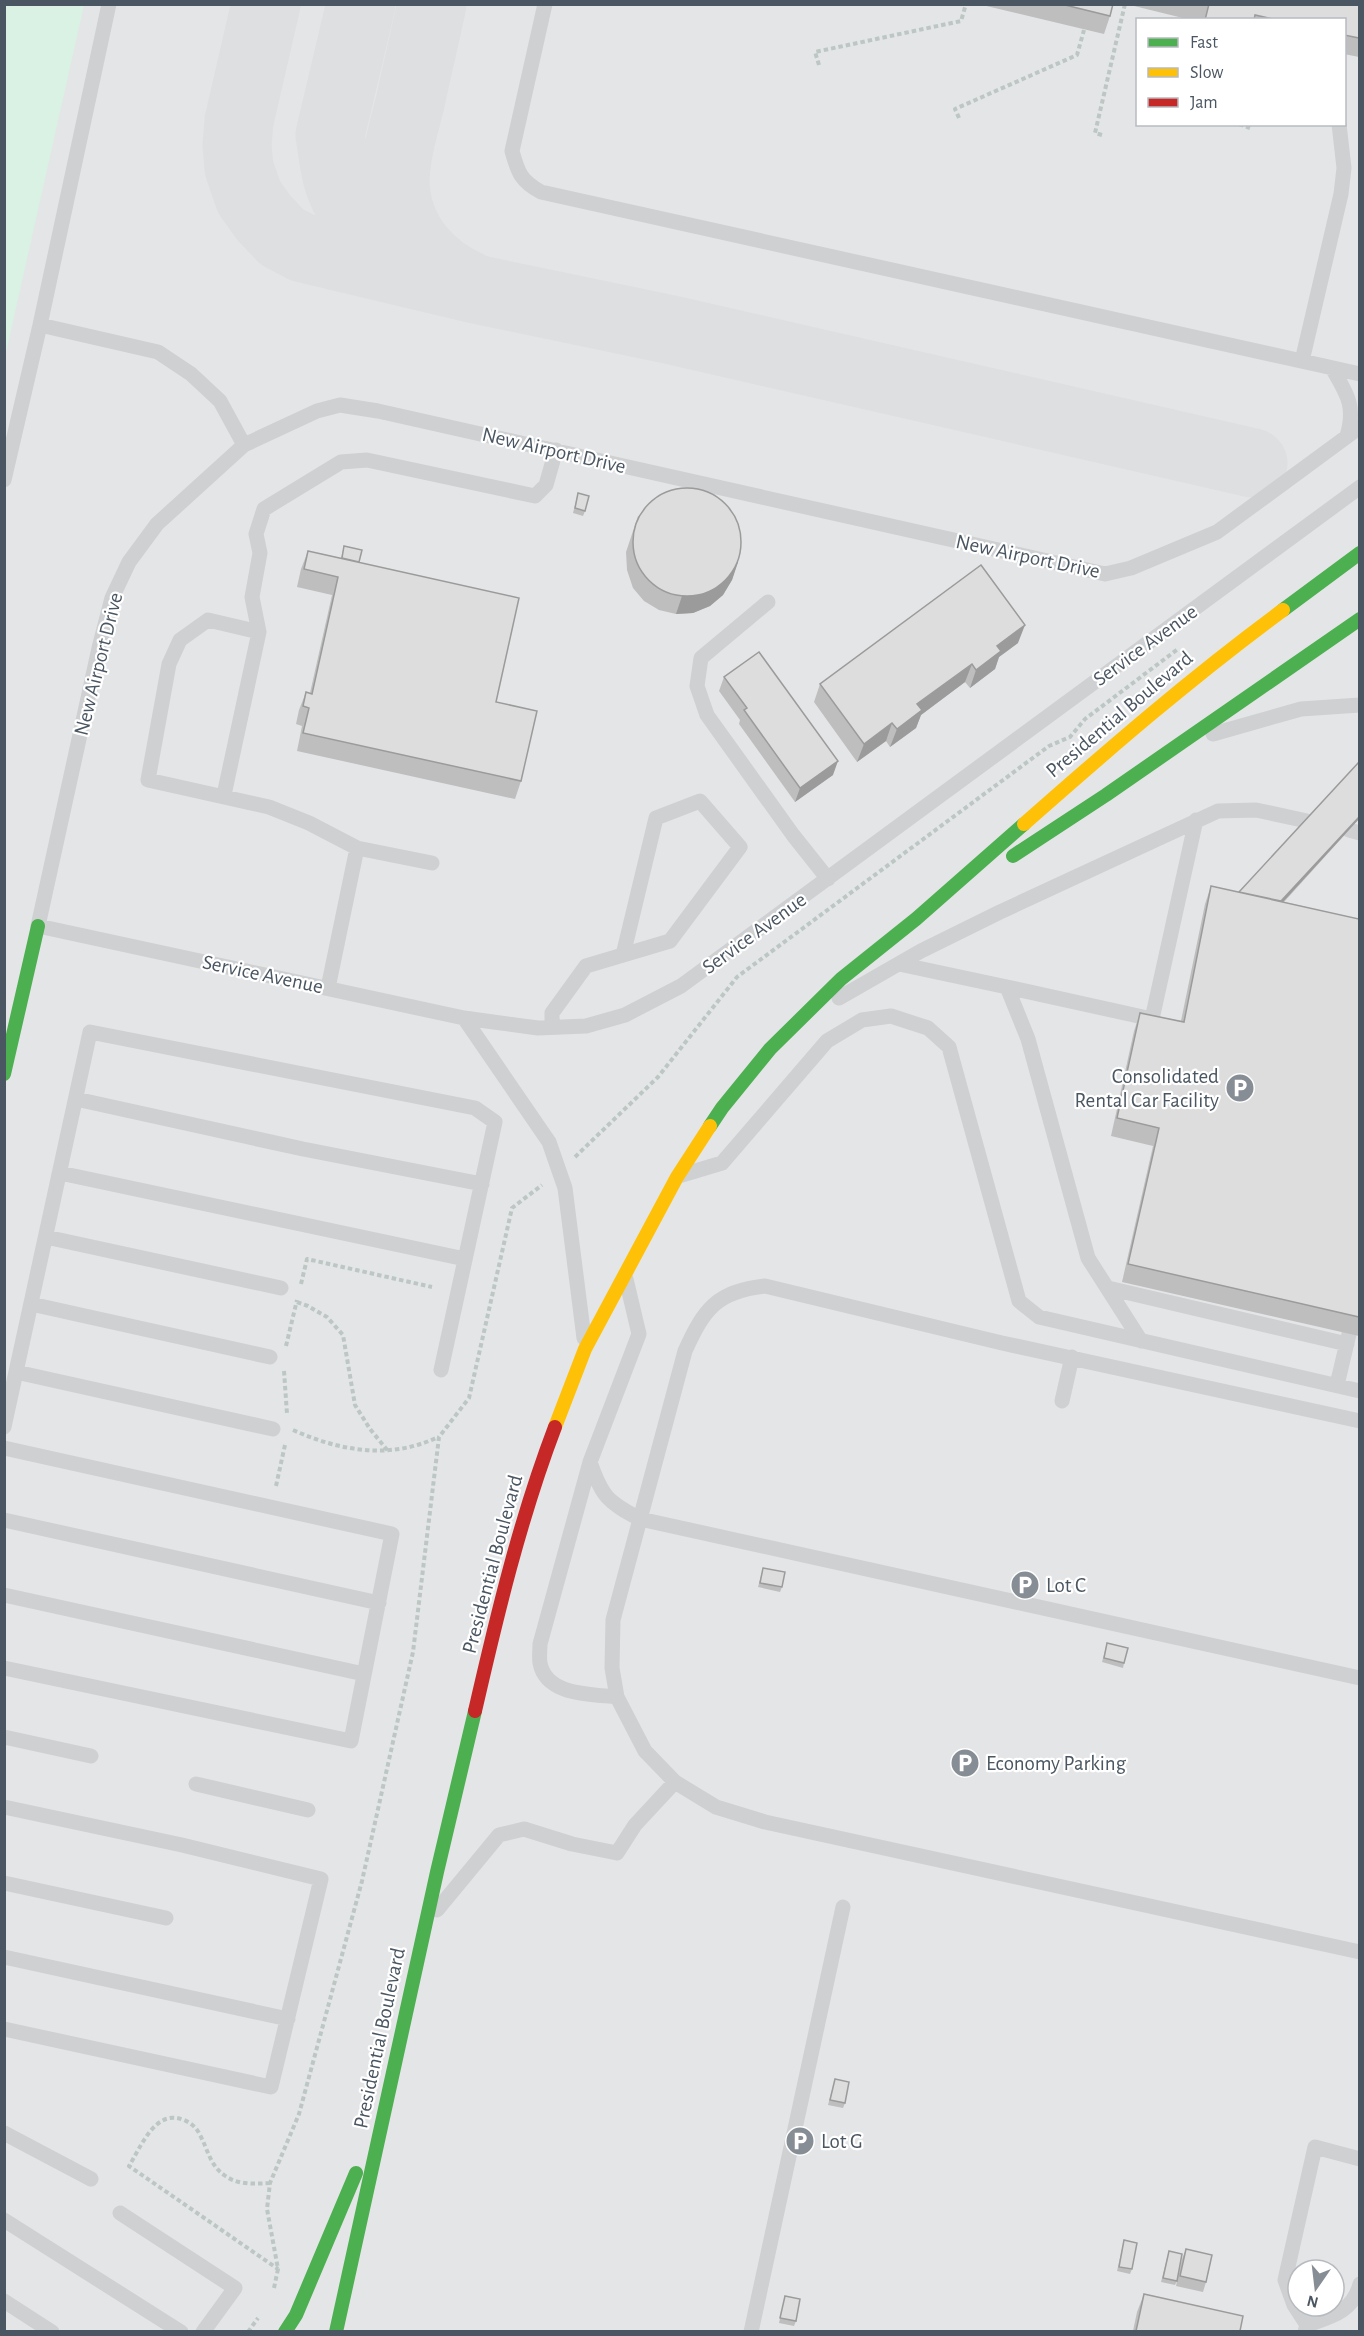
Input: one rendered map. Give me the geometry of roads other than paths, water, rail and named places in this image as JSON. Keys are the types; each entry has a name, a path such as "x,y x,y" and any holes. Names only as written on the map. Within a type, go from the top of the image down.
{"main road":[{"name":"Presidential Boulevard","path":"336,2331 426,1923 498,1613 527,1508 548,1445 585,1349 677,1177 722,1108 770,1049 842,979 916,919 1153,710 1228,650 1359,554"},
{"name":"Presidential Boulevard","path":"916,919 1106,795 1359,619"},
{"path":"4,1074 38,926"},
{"path":"285,2331 296,2315 389,2094"}],"lane":[{"path":"4,480 109,4"},
{"path":"545,4 512,151 517,171 527,184 541,192 1359,374"},
{"path":"1302,361 1341,194 1344,168 1339,126"},
{"path":"40,325 158,352 192,374 220,401 244,446"},
{"path":"1332,368 1352,408 1353,431"},
{"name":"New Airport Drive","path":"38,926 99,648 112,598 129,562 157,524 244,446 317,411 340,405 378,411 1105,574 1131,568 1217,532 1353,431"},
{"path":"224,795 259,633 252,597 260,553 256,534 264,509 341,462 367,460 534,496 546,485 556,450"},
{"name":"Service Avenue","path":"38,926 464,1018 552,1028 586,1026 625,1016 681,986 1359,487"},
{"path":"768,602 701,658 697,686 707,715 793,835 828,879"},
{"path":"259,633 208,620 180,640 169,664 148,780 224,795 279,810 357,848 432,863"},
{"path":"1106,795 1217,732 1301,709 1359,705"},
{"path":"552,1028 552,1013 586,966 623,955 670,941 740,847 700,801 656,818 623,955"},
{"path":"799,1021 898,964 1000,912 1218,811 1256,810 1307,821"},
{"path":"898,964 1152,1019 1196,820"},
{"path":"328,988 357,848"},
{"path":"1007,987 1028,1039 1088,1258 1141,1341"},
{"path":"677,1177 722,1163 827,1041 862,1020 891,1016 928,1028 949,1047 1019,1301 1039,1317 1359,1391"},
{"path":"464,1018 549,1142 565,1188 585,1349"},
{"path":"4,1427 90,1032 475,1108 495,1122 441,1370"},
{"path":"76,1100 303,1149 482,1184"},
{"path":"60,1173 465,1259"},
{"path":"46,1237 281,1288"},
{"path":"617,1697 570,1691 551,1682 540,1665 540,1644 590,1462 639,1334 624,1273"},
{"path":"1359,1421 1002,1343 765,1286 747,1288 729,1294 712,1306 699,1320 685,1351 613,1620 612,1668 617,1697 645,1751 675,1782 716,1807 765,1822 1359,1952"},
{"path":"1108,1288 1348,1339 1337,1385"},
{"path":"32,1304 270,1357"},
{"path":"1062,1401 1072,1357"},
{"path":"16,1372 280,1428"},
{"path":"4,1448 392,1534 351,1741 4,1668"},
{"path":"590,1462 598,1483 613,1505 640,1519 1359,1678"},
{"path":"4,1520 379,1603"},
{"path":"4,1595 364,1674"},
{"path":"4,1737 91,1756"},
{"path":"426,1923 499,1835 524,1829 572,1844 617,1853 634,1825 675,1782"},
{"path":"196,1784 308,1810"},
{"path":"4,1807 182,1845 321,1879 271,2086 4,2029"},
{"path":"4,1883 166,1918"},
{"path":"751,2331 843,1907"},
{"path":"4,1958 288,2019"},
{"path":"4,2133 91,2179"},
{"path":"1359,2159 1315,2147 1285,2280 1306,2328 1341,2313 1358,2292 1359,2284"},
{"path":"120,2213 235,2289 203,2331"},
{"path":"4,2220 182,2331"},
{"path":"4,2301 52,2331"}],"place":[{"name":"Consolidated Rental Car Facility","path":"1240,1088"},
{"name":"Lot C","path":"1025,1585"},
{"name":"Economy Parking","path":"965,1763"},
{"name":"Lot G","path":"800,2141"}]}
